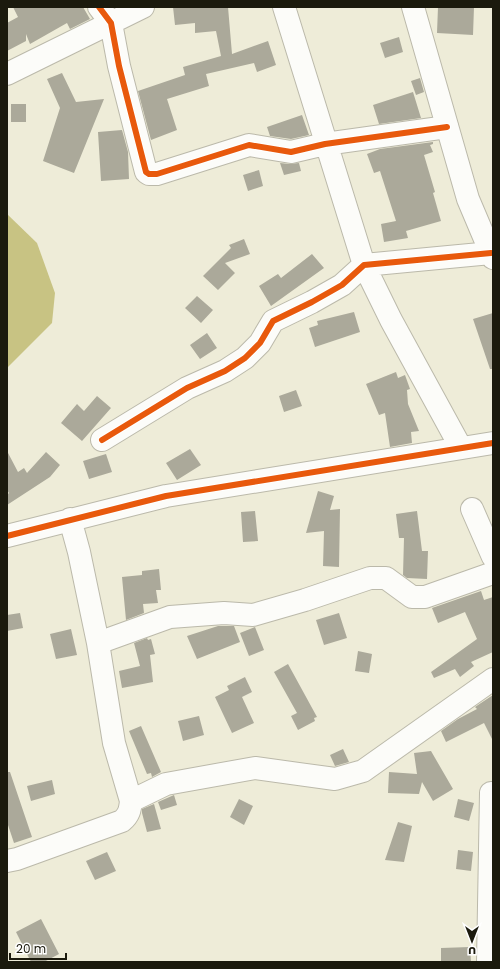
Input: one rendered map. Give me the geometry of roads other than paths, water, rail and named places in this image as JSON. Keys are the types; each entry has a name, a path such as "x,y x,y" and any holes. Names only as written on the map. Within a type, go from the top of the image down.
{"street":[{"path":"7,74 104,15 143,7"},
{"path":"284,7 325,144 364,265 391,320 461,448"},
{"path":"102,440 188,388 225,370 245,358 260,344 273,321 342,285 364,265 492,256 468,199 413,7"},
{"path":"104,15 146,172 149,174 157,174 249,146 285,152 325,144 447,127"},
{"path":"9,531 70,519 166,496 493,443"},
{"path":"472,509 493,557"},
{"path":"7,861 18,859 122,821 128,816 131,801 114,743 98,643 79,552 70,519"},
{"path":"98,643 170,617 224,613 252,615 304,600 370,578 386,578 412,597 425,597 493,573"},
{"path":"131,801 166,784 255,768 335,779 363,771 493,680"},
{"path":"488,962 491,793"}]}
